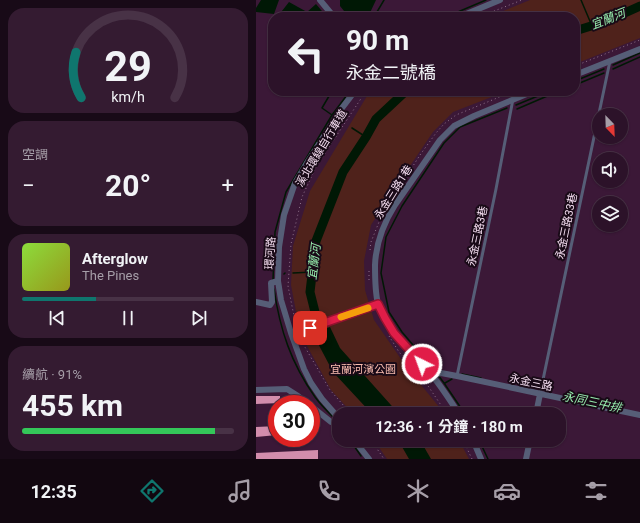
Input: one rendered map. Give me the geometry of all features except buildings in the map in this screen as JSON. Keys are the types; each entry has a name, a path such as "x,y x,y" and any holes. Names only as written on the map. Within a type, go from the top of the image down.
{"street":[{"path":"320,0 330,12"},
{"path":"471,12 500,0"},
{"path":"580,73 640,49"},
{"name":"環河路","path":"332,410 322,399 304,369 294,332 281,300 278,281 279,247 284,216 295,183 308,160 350,96"},
{"name":"永金三路1巷","path":"454,407 432,375 394,333 378,304 375,280 376,257 382,228 388,215 440,140 454,126 521,96"},
{"path":"256,302 270,305 272,302 271,283 278,281"},
{"path":"294,332 378,304"},
{"name":"永金三路","path":"432,375 441,373 457,376 640,415"},
{"path":"256,390 287,389 296,395"},
{"path":"537,407 540,394"},
{"path":"320,413 332,422"},
{"path":"359,447 367,458"},
{"path":"476,447 481,459"},
{"path":"526,459 529,447"}],"lane":[{"name":"永金三路33巷","path":"540,394 610,61"},
{"name":"永金三路3巷","path":"457,376 513,99"}],"path":[{"path":"492,12 522,0"},
{"path":"580,64 640,40"},
{"name":"溪北環線自行車道","path":"345,407 330,390 294,332 288,286 291,244 302,197 315,169 363,96"},
{"path":"383,214 420,155 444,124 456,115 502,96"},
{"path":"370,253 371,242 380,220"},
{"path":"369,265 368,278 370,285"},
{"path":"388,335 399,352 424,380 442,407"},
{"path":"376,447 384,459"},
{"path":"466,447 472,459"}],"green space":[{"path":"530,0 640,0 640,38 580,62 580,12 501,12"},
{"name":"宜蘭河濱公園","path":"367,96 494,96 453,112 433,132 371,225 364,261 365,290 374,320 408,369 439,407 347,407 331,390 300,333 291,285 293,246 310,191"},
{"path":"379,447 463,447 469,459 387,459"}],"shaded area":[{"path":"261,0 279,0 275,12 268,12 268,13 256,12 256,8"},
{"path":"340,0 376,0 370,12 343,12 344,11 340,6"},
{"path":"289,2 307,12 281,12"},
{"path":"316,4 323,12 307,12"},
{"path":"330,327 340,348 393,407 366,407 333,372 313,334"},
{"path":"402,447 424,447 431,459 409,459"}],"waterway":[{"path":"377,12 384,0"},
{"path":"458,12 486,0"},
{"path":"581,0 592,26"},
{"name":"宜蘭河","path":"580,29 607,21 640,6"},
{"path":"613,65 640,53"},
{"path":"613,69 640,57"},
{"path":"580,79 604,69"},
{"path":"580,83 604,73"},
{"path":"329,96 322,108 332,115"},
{"path":"273,280 275,232 286,192 332,115 346,96"},
{"name":"宜蘭河","path":"327,341 317,320 310,292 316,241 343,172 376,119 401,96"},
{"path":"516,105 538,96"},
{"path":"517,109 547,96"},
{"path":"436,372 402,332 389,312 381,273 386,237 402,206 444,143 460,127 507,108"},
{"path":"352,128 366,137"},
{"path":"293,273 313,272"},
{"path":"274,289 283,332 293,359 299,372 315,397 332,416"},
{"name":"永同三中排","path":"462,374 481,378"},
{"path":"438,375 460,407"},
{"name":"永同三中排","path":"445,383 452,379"},
{"path":"355,447 361,456"},
{"path":"482,447 488,459"}],"slow traffic":[{"path":"341,317 368,308"}],"route":[{"path":"310,328 378,304 394,333 422,364"}]}
